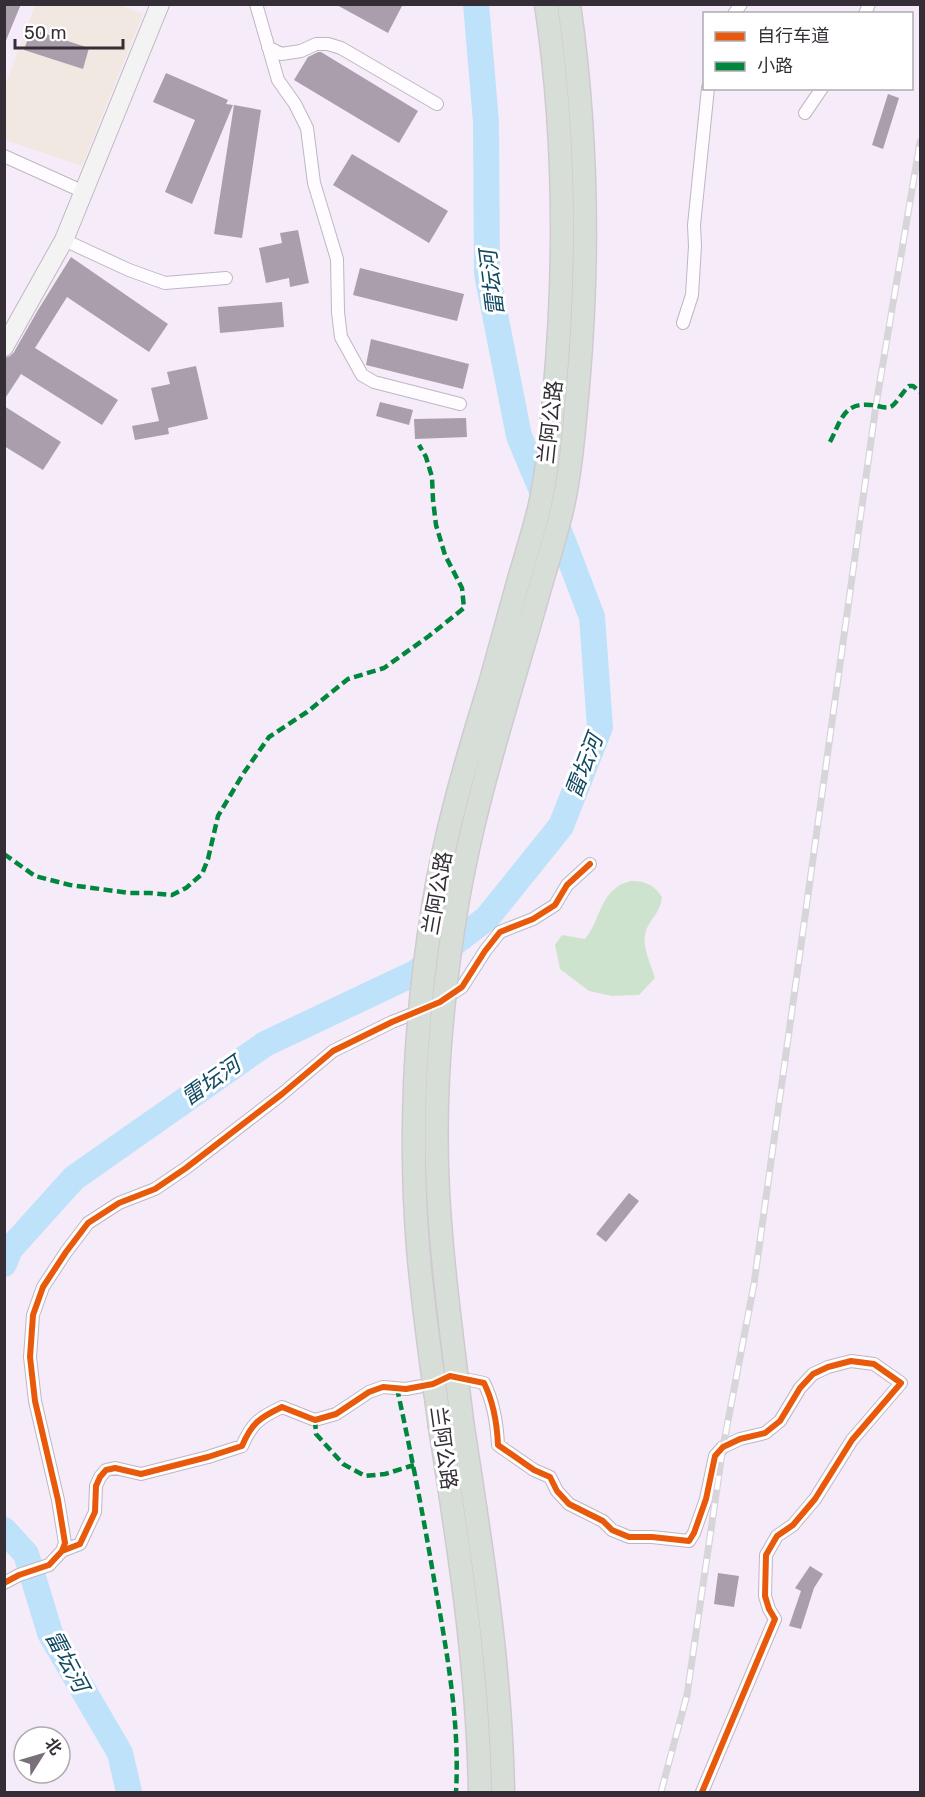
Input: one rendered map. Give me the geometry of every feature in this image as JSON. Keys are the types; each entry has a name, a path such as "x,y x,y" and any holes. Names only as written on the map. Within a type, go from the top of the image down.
{"highway":[{"name":"兰阿公路","path":"503,1792 497,1687 483,1559 423,1298 415,1188 414,1131 419,1017 427,949 444,848 472,738 490,684 539,508 547,458 558,355 562,252 559,132 546,4"},
{"name":"兰阿公路","path":"480,1792 474,1689 459,1552 438,1188 437,1131 442,1019 448,964 467,853 494,744 561,513 571,450 580,357 585,252 582,131 569,4"}],"street":[{"path":"4,347 64,240 160,4"},
{"path":"256,4 278,80 295,104 307,128 314,183 337,260 341,337 362,375 374,382 460,404"},
{"path":"268,47 281,54 301,51 316,44 328,44 341,48 437,104"},
{"path":"683,323 692,295 694,225 708,90"},
{"path":"805,113 821,90"},
{"path":"4,156 84,192"},
{"path":"64,240 129,270 165,283 226,278"},
{"path":"4,1583 19,1575 49,1565 62,1551 65,1543 58,1500 35,1401 30,1357 33,1315 43,1287 88,1223 118,1203 156,1189 186,1168 282,1094 333,1051 392,1022 440,1002 462,987 500,932 533,919 555,905 567,885 590,864"},
{"path":"62,1551 80,1544 95,1512 96,1486 106,1470 115,1468 141,1474 242,1446 249,1428 266,1415 282,1407 315,1420 336,1414 369,1392 383,1387 406,1389 433,1384 450,1376 484,1383 496,1417 498,1445 534,1470 550,1477 557,1491 569,1504 603,1521 612,1530 629,1537 689,1541 706,1499 715,1456 723,1447 740,1439 765,1433 780,1421 800,1389 813,1374 851,1361 874,1364 901,1383 852,1440 815,1499 793,1525 777,1536 766,1555 765,1596 775,1619 702,1792"}],"shaded area":[{"path":"35,5 119,5 143,14 82,166 5,140 4,89"}],"green space":[{"path":"630,881 648,884 662,897 645,936 646,948 655,978 639,995 612,996 589,991 560,969 555,945 562,935 585,939 606,898 620,885"}],"building":[{"path":"4,4 21,4 5,43 4,43"},
{"path":"335,4 403,4 388,33"},
{"path":"31,29 89,48 83,69 24,50"},
{"path":"318,52 418,111 399,143 294,80 308,57"},
{"path":"166,73 228,100 226,104 233,105 192,204 165,192 195,120 153,102"},
{"path":"888,94 899,98 883,149 872,145"},
{"path":"234,105 261,110 242,238 214,234"},
{"path":"352,154 448,211 429,243 333,185"},
{"path":"298,230 309,283 290,287 289,278 266,283 259,248 282,243 280,233"},
{"path":"71,257 168,324 149,352 67,297 35,348 118,400 102,425 21,374 4,400 4,358 14,352"},
{"path":"360,268 464,294 457,321 353,295"},
{"path":"282,302 284,327 220,333 218,307"},
{"path":"371,339 469,364 463,389 366,365"},
{"path":"196,366 208,419 168,428 169,434 135,440 132,426 159,421 151,388 170,384 167,372"},
{"path":"380,402 413,410 409,425 376,416"},
{"path":"4,406 61,442 43,470 4,446"},
{"path":"466,418 467,437 415,439 414,419"},
{"path":"629,1193 639,1201 606,1242 596,1234"},
{"path":"810,1566 823,1574 814,1588 801,1629 789,1626 801,1591 795,1588"},
{"path":"718,1573 739,1576 734,1607 714,1604"}],"waterway":[{"name":"雷坛河","path":"4,1264 10,1249 74,1178 265,1044 415,973 487,918 561,826 600,727 592,617 519,436 487,274 486,122 476,4"},
{"name":"雷坛河","path":"4,1530 26,1554 50,1633 120,1753 129,1792"}],"railway":[{"path":"661,1792 687,1695 723,1447 754,1284 876,405 920,142"}],"marked path":[{"path":"830,442 840,420 854,407 862,405 890,407 909,386 913,386 920,392"},
{"path":"4,854 35,876 70,885 130,893 172,895 186,888 202,874 218,816 269,737 307,712 348,679 384,668 464,608 462,588 445,555 436,525 432,477 426,457 419,445"},
{"path":"397,1388 422,1511 448,1662 456,1740 456,1792"},
{"path":"315,1420 316,1434 343,1464 365,1476 385,1474 414,1465"}],"cycle path":[{"path":"4,1583 19,1575 49,1565 62,1551 65,1543 58,1500 35,1401 30,1357 33,1315 43,1287 88,1223 119,1203 155,1189 186,1168 282,1094 333,1051 392,1022 440,1002 462,987 500,932 533,919 555,905 567,885 590,864"},
{"path":"62,1551 80,1544 95,1512 96,1486 106,1470 115,1468 141,1474 242,1446 257,1422 282,1407 315,1420 336,1414 369,1392 383,1387 406,1389 433,1384 450,1376 484,1383 494,1413 498,1445 534,1470 550,1477 557,1491 569,1504 603,1521 612,1530 629,1537 689,1541 706,1499 715,1456 723,1447 740,1439 765,1433 780,1421 800,1388 813,1374 851,1361 874,1364 901,1383 852,1440 815,1499 793,1525 777,1536 766,1555 765,1596 775,1619 702,1792"}]}
